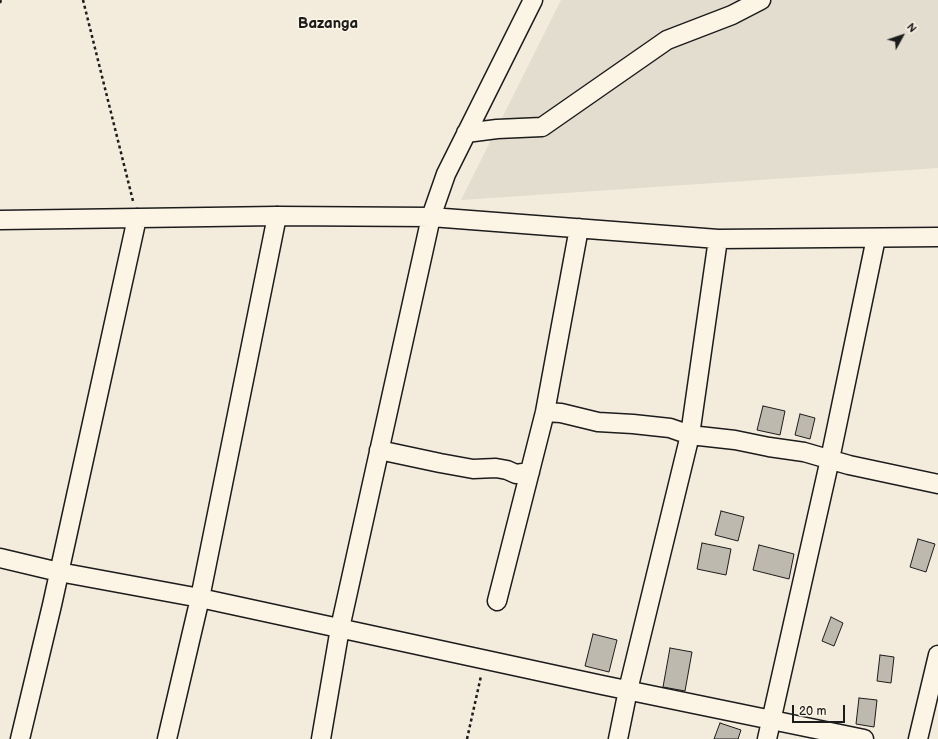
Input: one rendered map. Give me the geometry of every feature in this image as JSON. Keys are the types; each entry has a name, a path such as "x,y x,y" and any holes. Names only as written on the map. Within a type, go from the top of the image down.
{"street":[{"path":"321,739 340,628 431,217 446,174 533,0"},
{"path":"466,133 497,129 542,127 667,40 732,15 761,0"},
{"path":"167,739 200,598 277,216"},
{"path":"0,220 277,216 431,217 718,239 938,237"},
{"path":"20,739 59,572 137,218"},
{"path":"497,601 545,412 579,228"},
{"path":"767,739 830,459 876,238"},
{"path":"618,739 628,690 690,435 718,239"},
{"path":"545,412 561,413 598,422 670,428 690,435 735,440 804,452 849,465 938,484"},
{"path":"379,450 473,469 496,468 507,470 516,474 530,472"},
{"path":"0,558 59,572 200,598 485,660 864,739"},
{"path":"918,739 938,655"}],"path":[{"path":"83,0 137,218"},
{"path":"468,739 485,660"}],"shaded area":[{"path":"561,0 938,0 938,168 461,200"}],"building":[{"path":"763,406 785,411 780,435 757,430"},
{"path":"800,414 815,418 810,439 795,435"},
{"path":"721,511 744,517 738,541 715,535"},
{"path":"918,539 935,544 926,572 910,567"},
{"path":"702,543 731,549 726,575 697,569"},
{"path":"759,545 794,554 789,579 753,570"},
{"path":"831,617 843,623 834,646 822,641"},
{"path":"593,634 617,640 609,672 585,666"},
{"path":"670,648 692,652 685,691 663,687"},
{"path":"880,655 894,657 891,683 877,681"},
{"path":"859,698 877,700 874,727 856,724"},
{"path":"720,723 741,730 738,739 714,739"}],"district":[{"name":"Bazanga","path":"328,24"}]}
